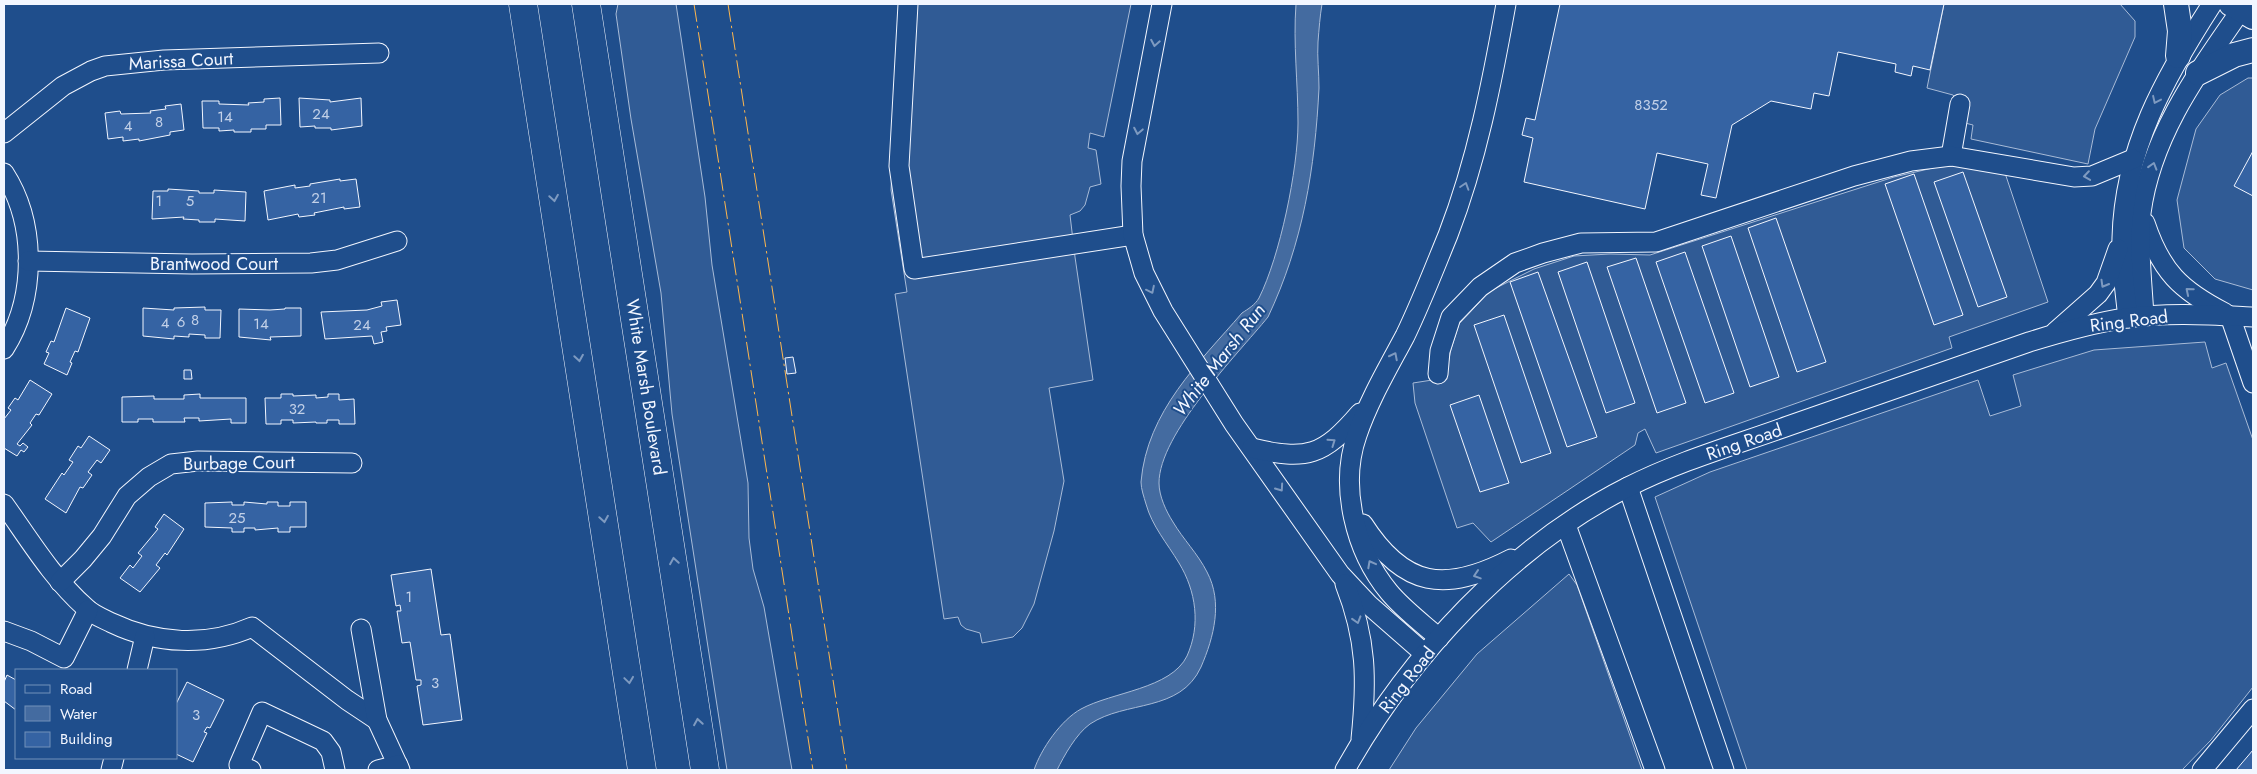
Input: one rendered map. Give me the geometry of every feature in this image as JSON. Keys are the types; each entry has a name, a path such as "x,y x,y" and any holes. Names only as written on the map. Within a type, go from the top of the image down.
{"highway":[{"path":"514,4 546,150"},
{"path":"523,4 642,770"},
{"name":"White Marsh Boulevard","path":"586,4 705,770"},
{"path":"601,4 641,300 641,354"}],"main road":[{"path":"2176,4 2180,31 2178,56"},
{"path":"2198,73 2234,55 2253,50"}],"street":[{"path":"908,4 899,166 914,269 1134,236"},
{"path":"1162,4 1132,161 1130,186 1134,236 1144,274 1180,339 1234,424 1340,574 1369,605 1425,654"},
{"path":"1439,638 1402,606 1376,573 1357,530 1351,506 1350,466 1353,448 1372,399 1422,298 1464,188 1484,117 1506,4"},
{"path":"1502,25 1513,4"},
{"path":"2052,335 2098,294 2112,269 2122,238 2125,197 2133,159 2149,115 2178,56 2212,4"},
{"path":"2136,317 2142,213 2153,165 2162,140 2182,99 2243,9"},
{"name":"Marissa Court","path":"4,133 63,86 91,71 106,66 156,61 379,53"},
{"path":"1960,104 1960,158"},
{"path":"1438,374 1440,351 1451,317 1480,287 1515,263 1543,253 1581,243 1656,242 1854,176 1910,161 1960,158 2074,177 2092,176 2133,159"},
{"path":"4,173 17,199 23,218 27,238 28,261 26,289 21,314 4,349"},
{"path":"2142,213 2152,244 2164,266 2180,284 2200,300 2230,316 2253,383"},
{"path":"2122,238 2136,317"},
{"name":"Brantwood Court","path":"28,261 183,264 312,263 337,260 397,241"},
{"name":"Ring Road","path":"1345,770 1360,743 1400,684 1439,638 1504,574 1536,546 1628,487 1716,451 2052,335 2136,317 2253,317"},
{"path":"1252,448 1295,456 1310,454 1331,443 1342,434 1372,399"},
{"name":"Burbage Court","path":"60,582 102,536 127,496 149,477 170,464 198,460 352,462"},
{"path":"1628,487 1724,770"},
{"path":"4,504 60,582 88,610 125,629 145,636 180,641 205,640 238,633 252,627 347,700 377,720"},
{"path":"1351,506 1377,546 1391,561 1418,576 1436,580 1470,577 1488,571 1536,546"},
{"path":"1566,525 1655,770"},
{"path":"1340,574 1359,623 1364,649 1366,672 1360,743"},
{"path":"4,631 64,658 88,610"},
{"path":"361,629 377,720 399,768 378,770"},
{"path":"137,669 145,636"},
{"path":"2202,770 2253,709"},
{"path":"251,770 239,765 262,712 323,741 331,752 335,770"}],"shaded area":[{"path":"618,4 676,4 705,197 712,265 748,483 749,538 753,569 764,607 792,770 727,770 672,414 661,293 631,119 616,14"},
{"path":"899,4 1131,4 1104,137 1090,133 1088,148 1096,150 1101,184 1090,187 1085,205 1080,211 1070,215 1093,380 1049,388 1064,481 1054,531 1034,604 1022,628 1013,637 982,643 980,633 966,629 961,625 958,617 944,619 895,294 907,292 891,190"},
{"path":"1944,4 2120,4 2135,21 2135,37 2095,129 2088,164 1971,139 1973,125 1961,122 1960,104 1953,95 1927,88"},
{"path":"2248,78 2253,78 2253,290 2215,279 2184,248 2177,200 2196,129 2220,95"},
{"path":"1954,166 2005,173 2048,302 1949,337 1952,348 1656,453 1645,429 1638,433 1635,445 1491,542 1473,523 1457,528 1415,403 1413,383 1445,378 1459,324 1490,291 1534,269 1574,256 1610,254 1650,255 1894,177 1937,167"},
{"path":"2205,342 2212,368 2226,363 2253,440 2253,687 2211,740 2182,770 1747,770 1655,497 1710,472 1978,380 1990,416 2021,406 2013,375 2094,350"},
{"path":"1569,574 1577,585 1642,770 1389,770 1416,728 1477,654"}],"water":[{"name":"White Marsh Run","path":"1296,4 1322,4 1318,42 1319,88 1314,147 1305,205 1290,261 1268,317 1220,373 1185,419 1162,463 1159,483 1168,513 1203,565 1212,583 1216,607 1215,620 1206,656 1192,682 1180,692 1151,704 1120,711 1090,724 1075,739 1057,770 1034,770 1041,753 1053,736 1066,720 1074,714 1094,703 1155,683 1179,667 1187,656 1194,632 1195,608 1193,597 1185,574 1160,534 1149,512 1141,482 1145,456 1153,433 1164,411 1178,390 1242,313 1259,298 1267,280 1281,236 1295,164 1298,123 1295,34"}],"building":[{"path":"1560,4 1944,4 1930,70 1913,66 1911,76 1895,72 1896,64 1838,52 1829,96 1814,93 1811,109 1771,101 1732,125 1716,198 1701,195 1708,164 1657,153 1645,209 1524,182 1533,138 1522,135 1526,118 1535,120"},
{"path":"280,98 281,125 266,125 266,129 251,129 251,132 219,131 219,128 203,128 202,101 219,101 219,104 249,105 248,103 264,102 264,99"},
{"path":"299,98 330,100 330,102 361,98 362,126 331,130 331,128 315,128 315,126 300,127"},
{"path":"181,104 184,130 170,132 170,135 139,141 139,139 123,141 123,137 108,139 105,113 120,111 121,114 151,113 150,111 166,109 165,106"},
{"path":"2253,151 2253,196 2234,186"},
{"path":"1963,172 2007,297 1978,307 1934,182"},
{"path":"1914,174 1963,315 1934,325 1885,184"},
{"path":"340,179 340,181 356,179 360,207 344,209 344,207 314,213 315,215 299,217 298,214 268,220 264,191 295,185 295,188 310,186 310,184"},
{"path":"168,189 199,191 199,193 214,193 214,190 246,192 245,221 215,219 215,222 199,222 199,220 183,219 184,217 152,219 153,191 168,191"},
{"path":"1776,218 1826,362 1797,372 1748,228"},
{"path":"1731,236 1779,377 1750,387 1702,246"},
{"path":"1685,252 1734,393 1705,403 1656,262"},
{"path":"1636,258 1686,403 1657,413 1607,267"},
{"path":"1587,262 1635,403 1606,413 1558,272"},
{"path":"1538,272 1597,437 1567,447 1510,282"},
{"path":"397,300 401,325 386,327 387,331 381,332 383,342 374,344 372,336 325,339 321,312 367,310 382,306 381,302"},
{"path":"205,307 205,310 221,310 220,338 205,338 205,335 189,334 189,337 174,336 174,339 143,336 143,308 174,310 174,308"},
{"path":"66,308 90,318 78,352 75,351 70,362 72,363 67,375 44,364 49,353 46,352 51,341 54,342"},
{"path":"301,308 301,336 270,337 271,340 239,337 239,309 270,310"},
{"path":"1504,315 1551,453 1521,463 1474,325"},
{"path":"793,357 796,373 787,374 785,358"},
{"path":"184,370 191,370 192,379 184,379"},
{"path":"30,380 52,394 39,415 36,414 30,423 32,425 17,444 20,446 23,443 28,447 24,452 21,450 17,456 4,448 4,419 11,410 8,408 15,398 18,400"},
{"path":"200,394 200,398 246,398 246,423 231,423 231,419 199,421 199,418 184,418 185,422 153,422 153,419 138,419 138,422 122,422 122,397 154,396 154,399 184,399 184,395"},
{"path":"281,394 293,394 293,396 316,395 316,398 328,397 328,394 339,394 339,400 354,399 355,424 339,424 339,420 327,420 327,423 293,423 293,420 281,420 281,424 266,424 265,398 281,398"},
{"path":"1479,395 1509,483 1480,492 1450,405"},
{"path":"89,436 110,450 101,463 97,460 88,472 92,475 83,488 80,487 66,513 45,499 62,473 64,475 73,462 69,460 78,446 81,448"},
{"path":"232,502 232,505 244,505 244,502 267,504 267,502 278,502 278,506 290,506 290,502 306,502 306,527 290,527 290,532 278,532 278,528 255,530 255,528 244,528 244,532 232,532 232,528 205,527 205,503"},
{"path":"164,514 184,529 167,555 165,553 156,565 160,568 140,592 120,578 130,565 133,568 142,556 138,553 158,529 155,527"},
{"path":"431,569 441,635 450,634 462,720 423,725 417,686 421,685 421,680 416,680 410,642 402,643 397,611 401,611 400,605 396,606 391,575"},
{"path":"7,675 15,679 15,709 4,701 4,682"},
{"path":"187,682 224,700 210,728 207,727 204,732 207,733 193,762 178,755 178,700"},
{"path":"2253,750 2253,770 2236,770"}],"power":[{"path":"694,4 813,770"},
{"path":"728,4 847,770"}]}
